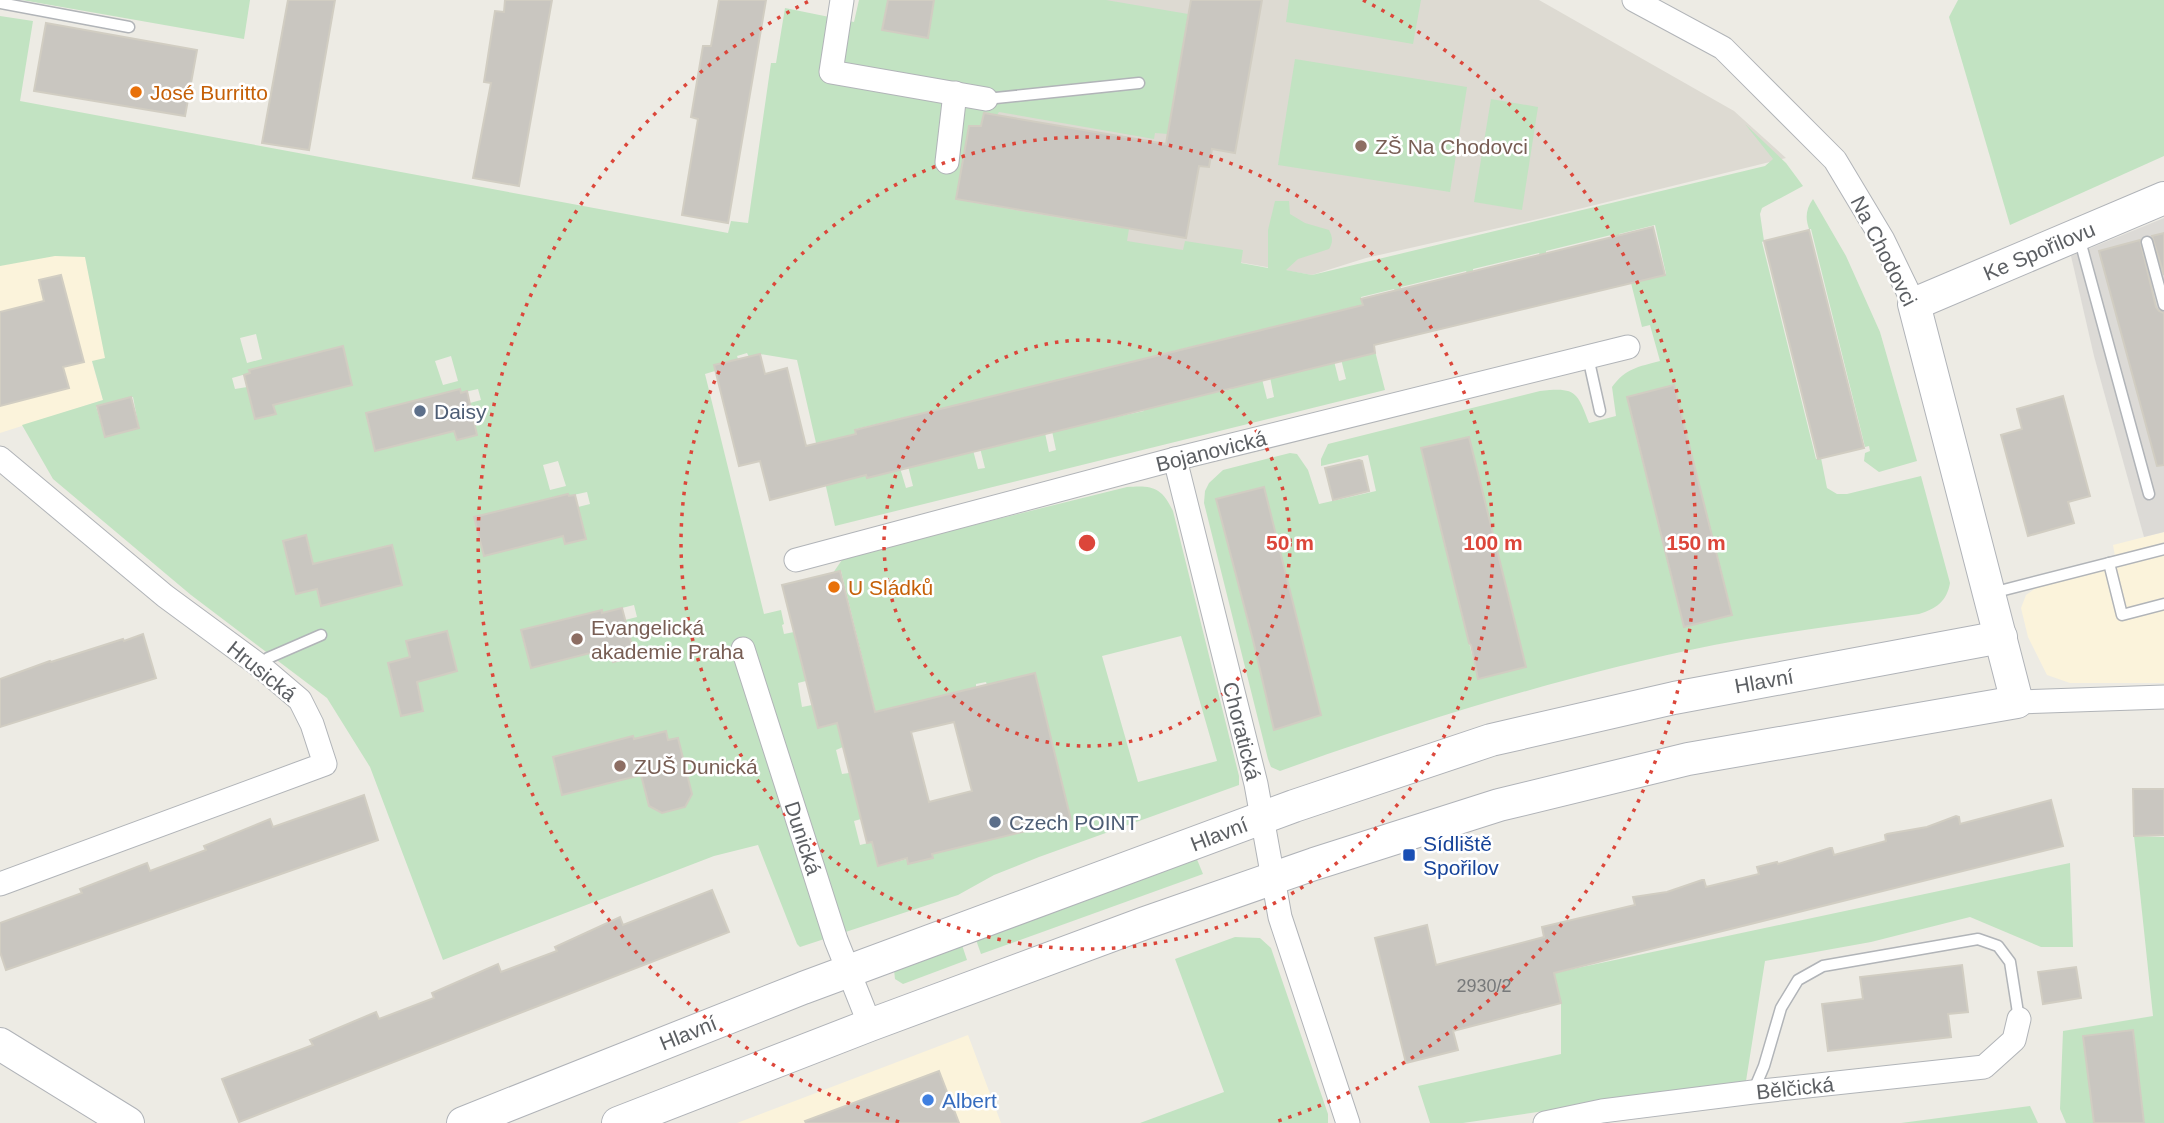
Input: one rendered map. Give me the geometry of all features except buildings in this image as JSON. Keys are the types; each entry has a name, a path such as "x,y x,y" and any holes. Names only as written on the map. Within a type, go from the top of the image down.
{"street":[{"path":"842,0 831,72 986,99"},
{"name":"Na Chodovci","path":"1634,0 1723,48 1835,160 1883,240 1914,304 2017,702"},
{"path":"947,162 955,93"},
{"name":"Ke Spořilovu","path":"1914,304 2164,198"},
{"name":"Bojanovická","path":"796,560 1175,459 1628,347"},
{"name":"Hrusická","path":"0,458 164,596 260,666 300,700 312,724 325,764 0,884"},
{"name":"Choratická","path":"1175,459 1256,784 1280,917 1348,1123"},
{"name":"Hlavní","path":"463,1123 790,993 1262,818 1491,740 1674,698 2001,637"},
{"name":"Dunická","path":"743,649 848,972 870,1025"},
{"path":"618,1123 870,1025 1158,919 1314,864 1499,805 1688,759 2017,702 2164,697"},
{"name":"Bělčická","path":"1545,1123 1602,1111 1984,1067 2014,1041 2019,1019"},
{"path":"0,1044 128,1123"}],"lane":[{"path":"0,3 129,27"},
{"path":"986,99 1139,83"},
{"path":"2078,234 2149,494"},
{"path":"2147,242 2164,305"},
{"path":"1588,357 1600,411"},
{"path":"1990,593 2164,548"},
{"path":"2109,563 2122,615 2164,604"},
{"path":"260,666 268,658 321,635"},
{"path":"1753,1092 1781,1007 1798,979 1824,965 1978,939 1998,946 2010,962 2019,1019"}],"shaded area":[{"name":"ZŠ Na Chodovci","path":"1048,0 1539,0 1734,111 1786,158 1366,258 1312,275 943,210 956,96"},
{"path":"0,196 85,256 106,359 92,362 103,400 0,433"},
{"path":"2164,218 2164,532 2144,537 2094,356 2071,256"},
{"path":"2164,532 2164,683 2070,683 2047,675 2028,637 2021,608 2026,595 2037,587 2117,567 2113,545"},
{"path":"968,1035 1001,1123 737,1123"}],"green space":[{"path":"22,0 250,0 244,39"},
{"path":"859,0 888,0 883,30 927,38 934,0 1106,0 1188,14 1168,134 1155,133 1154,139 999,112 997,115 984,112 969,202 1113,227 1116,214 1131,217 1127,241 1183,250 1185,241 1243,250 1241,263 1268,268 1268,230 1275,201 1289,201 1290,214 1305,223 1329,230 1331,235 1329,249 1298,259 1286,270 1312,275 1765,166 1773,159 1745,124 1786,163 1803,186 1762,208 1762,242 1816,459 1821,458 1827,488 1837,494 1847,494 1921,476 1950,583 1946,595 1931,610 1919,614 1714,645 1604,670 1495,700 1280,771 1271,767 1204,503 1209,483 1223,470 1290,453 1297,454 1308,470 1319,504 1376,491 1368,455 1321,466 1321,459 1328,444 1540,391 1561,390 1573,394 1581,404 1589,423 1616,416 1612,387 1628,372 1660,361 1650,325 1642,327 1631,283 1666,274 1655,225 1619,236 1611,235 1546,251 1546,254 1539,253 1473,269 1473,272 1466,271 1401,287 1395,291 1394,289 1361,297 1362,305 856,429 900,468 906,488 913,486 908,466 973,450 978,469 985,468 980,448 1045,433 1049,452 1056,450 1052,431 1144,411 1144,408 1232,389 1262,379 1267,399 1274,397 1270,377 1334,361 1339,381 1346,379 1341,359 1375,351 1385,390 835,526 797,360 760,354 749,357 747,353 737,356 738,359 714,365 715,371 705,374 764,614 781,610 784,634 794,632 806,681 798,683 802,707 812,705 818,728 837,723 843,747 836,750 842,774 849,773 861,819 854,821 860,845 872,842 879,866 907,859 908,863 933,858 932,854 1071,819 1035,673 987,685 986,682 976,684 976,687 876,714 841,571 833,573 844,557 1127,487 1155,489 1165,497 1173,511 1239,776 1239,785 1039,857 994,875 958,895 800,947 758,845 714,856 443,960 370,767 327,698 191,595 53,479 22,425 103,400 92,361 105,358 85,257 55,256 0,266 0,16 33,21 20,101 728,233 731,221 748,223 771,63 776,63 785,8 854,22","holes":["256,334 262,359 247,363 240,338","343,347 352,385 273,405 275,414 255,419 247,387 235,389 232,378","451,356 458,381 443,385 435,361","1674,385 1670,568 1627,397","478,389 481,400 470,403 477,435 457,440 454,431 375,450 366,413 446,393 447,396","133,397 139,428 105,437 96,406","1469,437 1526,666 1478,679 1421,448","838,438 845,466 824,471 817,443","558,461 566,486 550,490 543,465","1263,487 1321,715 1274,730 1216,499","587,492 590,504 578,507 586,539 565,544 563,536 484,556 474,517 554,497 555,499","306,535 313,564 392,545 402,585 322,605 317,589 296,594 283,541","634,605 637,617 625,620 634,657 613,662 610,648 531,668 521,630 601,610 602,613","447,631 457,671 417,682 423,711 401,716 410,657 406,641","1181,636 1217,761 1138,782 1102,656","665,731 668,740 678,738 692,794 685,807 662,813 650,806 641,775 562,794 553,757 633,736 634,739"]},
{"path":"1289,0 1421,0 1413,44 1286,22"},
{"path":"1958,0 2164,0 2164,156 2010,225 1949,17"},
{"path":"1295,59 1467,87 1450,192 1278,165"},
{"path":"1491,99 1538,107 1522,210 1474,202"},
{"path":"1813,199 1846,256 1880,332 1917,461 1879,472 1864,461 1865,453 1870,451 1869,446 1865,447 1807,221"},
{"path":"2134,836 2164,837 2164,1123 2144,1123 2132,1030 2084,1036 2094,1123 2066,1123 2060,1109 2063,1031 2153,1016"},
{"path":"1196,857 1203,874 981,954 975,937"},
{"path":"2070,863 2073,947 2041,947 1970,917 1871,942 1765,961 1746,1081 1463,1123 1430,1123 1418,1086 1561,1054 1561,1003 1554,973"},
{"path":"1235,937 1260,938 1271,948 1328,1114 1328,1123 1140,1123 1224,1092 1175,959"},
{"path":"961,942 967,960 903,984 895,979 894,970"},
{"path":"2030,1106 2038,1123 1901,1123"}],"place":[{"name":"José Burritto","path":"136,92"},
{"name":"ZŠ Na Chodovci","path":"1361,146"},
{"name":"Daisy","path":"420,411"},
{"name":"U Sládků","path":"834,587"},
{"name":"Evangelická akademie Praha","path":"577,639"},
{"name":"ZUŠ Dunická","path":"620,766"},
{"name":"Czech POINT","path":"995,822"},
{"name":"Sídliště Spořilov","path":"1409,855"},
{"name":"Albert","path":"928,1100"}]}
